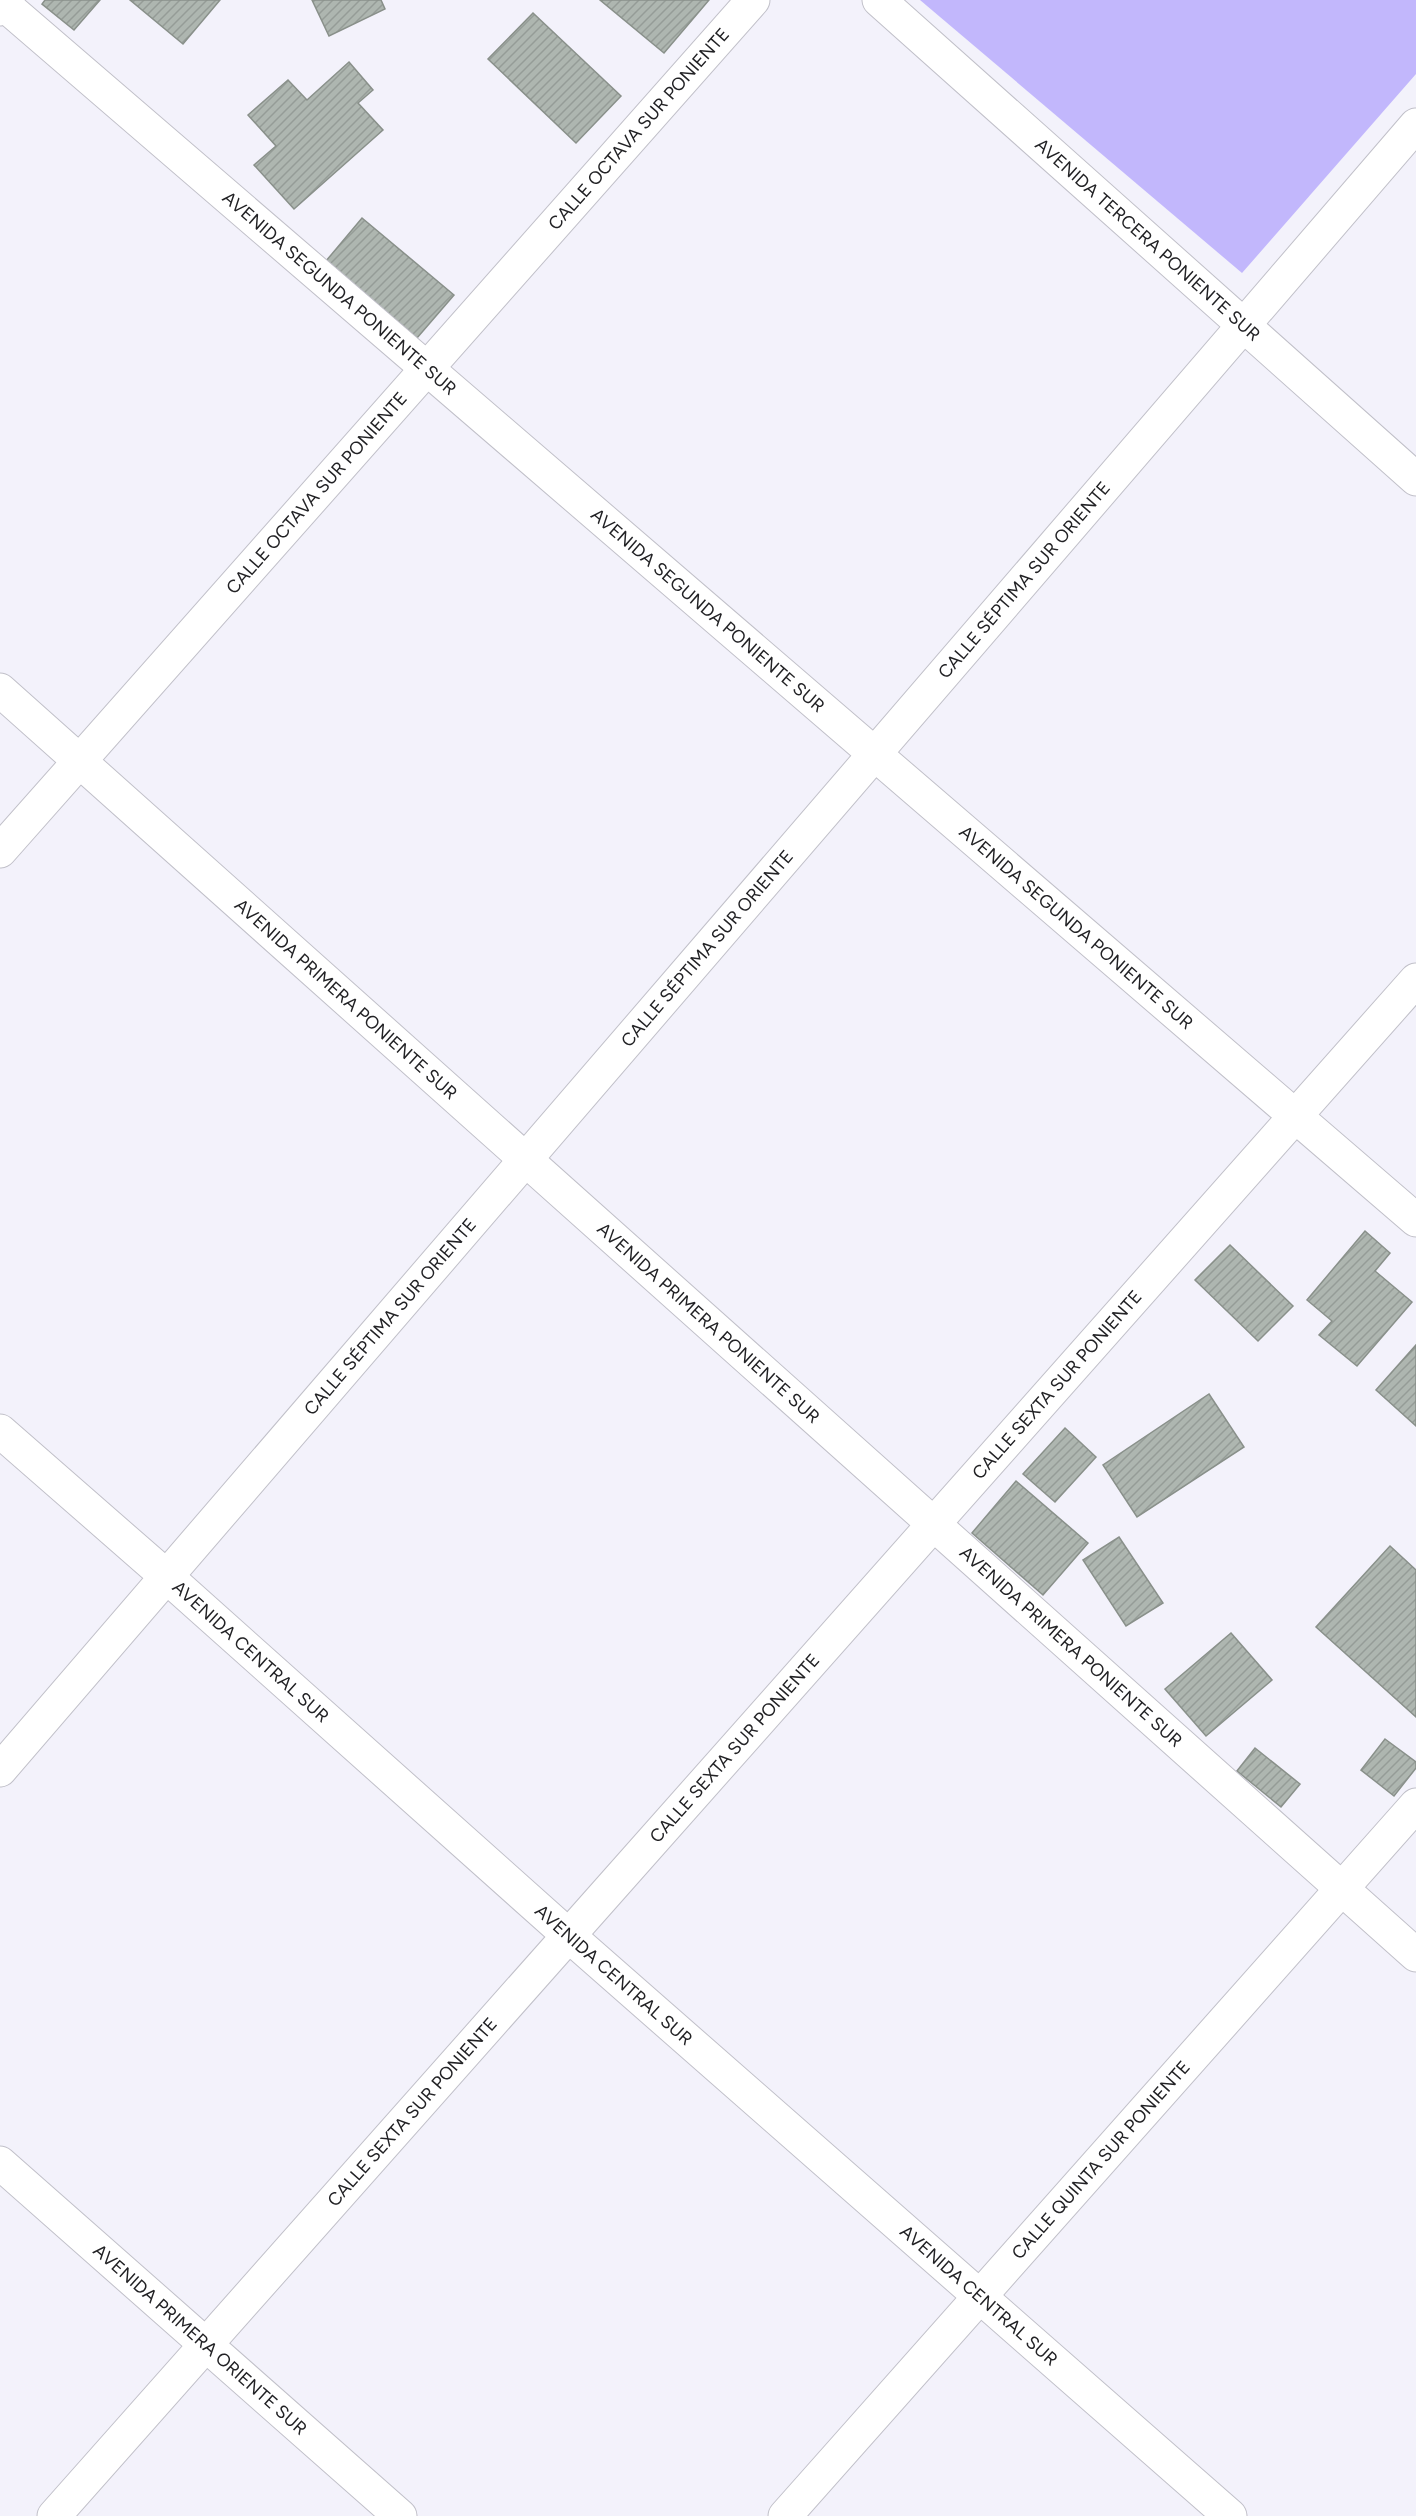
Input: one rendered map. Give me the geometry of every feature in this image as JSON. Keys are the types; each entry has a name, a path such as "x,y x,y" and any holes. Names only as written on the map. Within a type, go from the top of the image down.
{"street":[{"name":"CALLE OCTAVA SUR PONIENTE","path":"0,851 753,0"},
{"name":"AVENIDA TERCERA PONIENTE SUR","path":"879,0 1416,479"},
{"name":"AVENIDA SEGUNDA PONIENTE SUR","path":"3,4 1416,1220"},
{"name":"CALLE SÉPTIMA SUR ORIENTE","path":"0,1770 1416,125"},
{"name":"AVENIDA PRIMERA PONIENTE SUR","path":"0,690 1416,1955"},
{"name":"CALLE SEXTA SUR PONIENTE","path":"54,2516 1416,980"},
{"name":"AVENIDA CENTRAL SUR","path":"0,1431 568,1935 1230,2516"},
{"name":"CALLE QUINTA SUR PONIENTE","path":"785,2516 1416,1805"},
{"name":"AVENIDA PRIMERA ORIENTE SUR","path":"0,2163 400,2516"}],"shaded area":[{"path":"920,0 1416,0 1416,74 1242,273"}],"building":[{"path":"45,0 100,0 74,30 42,4"},
{"path":"130,0 220,0 183,44"},
{"path":"312,0 381,0 385,9 329,36"},
{"path":"600,0 709,0 664,53"},
{"path":"533,13 621,96 576,143 488,59"},
{"path":"349,62 373,90 358,103 383,130 294,209 254,165 276,146 248,115 288,80 307,100"},
{"path":"362,218 454,295 417,338 326,261"},
{"path":"1365,1231 1390,1253 1375,1271 1412,1302 1357,1366 1319,1335 1332,1321 1307,1300"},
{"path":"1230,1245 1293,1306 1258,1341 1195,1280"},
{"path":"1416,1345 1416,1426 1376,1390"},
{"path":"1209,1394 1244,1447 1137,1517 1103,1465"},
{"path":"1065,1428 1096,1457 1055,1502 1023,1474"},
{"path":"1016,1481 1088,1543 1043,1595 972,1533"},
{"path":"1119,1537 1163,1603 1126,1626 1083,1560"},
{"path":"1390,1546 1416,1570 1416,1717 1316,1627"},
{"path":"1231,1633 1272,1680 1206,1736 1165,1689"},
{"path":"1385,1739 1416,1762 1416,1768 1394,1796 1361,1770"},
{"path":"1255,1748 1300,1784 1281,1807 1237,1771"}]}
